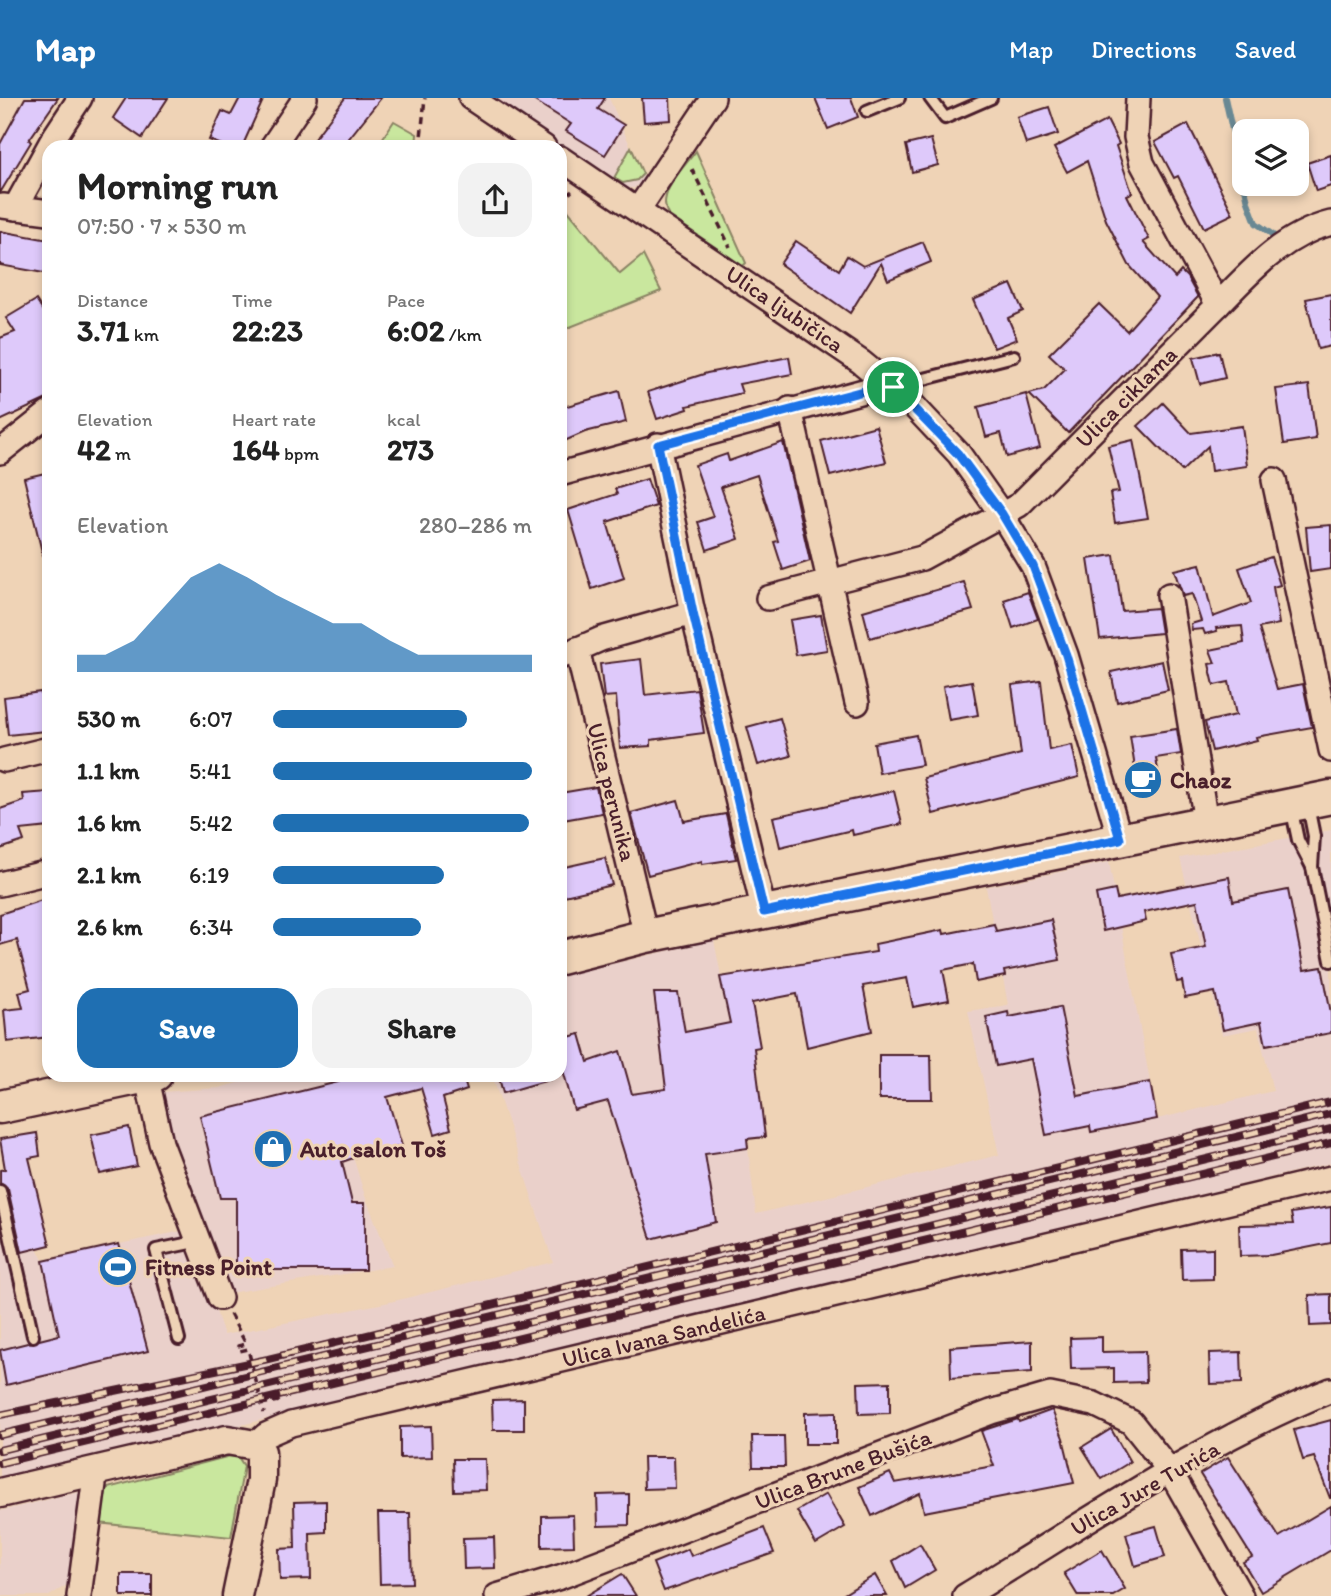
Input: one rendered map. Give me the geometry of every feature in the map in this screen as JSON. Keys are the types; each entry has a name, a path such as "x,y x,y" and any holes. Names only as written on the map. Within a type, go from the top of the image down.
{"main road":[{"path":"567,956 646,936 1310,801"},
{"path":"0,1107 116,1082"}],"street":[{"path":"52,140 80,98"},
{"path":"277,140 304,98"},
{"path":"471,98 534,140"},
{"path":"638,210 713,98"},
{"path":"1138,98 1136,137 1142,163 1219,304"},
{"path":"42,156 8,207 42,211"},
{"name":"Ulica ljubičica","path":"567,163 803,320 891,386 958,454 1002,514 1033,566 1049,605 1120,839"},
{"name":"Ulica ciklama","path":"768,598 922,558 1018,505 1272,251 1303,232 1331,223"},
{"path":"567,472 790,409 891,386"},
{"path":"790,409 857,703"},
{"path":"0,452 42,419"},
{"path":"658,445 693,613 764,912"},
{"path":"1274,480 1331,750"},
{"path":"1169,595 1206,822"},
{"path":"568,653 693,613"},
{"name":"Ulica perunika","path":"568,653 646,936"},
{"path":"4,760 42,751"},
{"path":"0,884 42,874"},
{"path":"150,1082 161,1143 220,1298"},
{"name":"Ulica Ivana Sandelića","path":"255,1445 275,1430 304,1421 1331,1178"},
{"name":"Ulica Jure Turića","path":"965,1596 1170,1472 1285,1408 1331,1390"},
{"name":"Ulica Brune Bušića","path":"497,1596 560,1577 991,1412 1051,1395 1094,1404 1131,1422 1170,1472 1241,1596"},
{"path":"0,1493 227,1440 255,1445 261,1452 261,1479 237,1596"},
{"path":"79,1596 96,1469"},
{"path":"560,1577 574,1596"}],"lane":[{"path":"867,111 899,98"},
{"path":"930,98 945,118 991,98"},
{"path":"891,386 1014,356"},
{"path":"1310,801 1298,840 1312,867"},
{"path":"1310,801 1314,836 1312,867 1331,961"},
{"path":"0,1191 33,1336"},
{"path":"179,1339 156,1250 200,1241"}],"path":[{"path":"421,140 425,98"},
{"path":"691,166 736,258"},
{"path":"220,1298 245,1339 246,1344 238,1346 240,1351 248,1349 261,1404"}],"shaded area":[{"path":"485,98 609,98 645,179 634,188 618,187 567,153 567,140 548,140"},
{"path":"1331,830 1331,1163 0,1483 0,1183 17,1253 37,1248 43,1260 201,1227 156,1098 162,1092 219,1088 241,1082 330,1082 365,1196 393,1266 211,1296 224,1335 390,1302 553,1262 494,1082 567,1082 567,974 714,940 736,1052 756,1214 999,1155 968,1011 1008,1005 986,887 1109,862 1157,1119 1273,1091 1258,1028 1222,1035 1180,858"},
{"path":"84,1491 70,1583 49,1596 0,1596 0,1511"}],"green space":[{"path":"394,121 417,134 417,140 382,140"},
{"path":"631,147 643,174 637,180 623,183 614,178"},
{"path":"696,151 746,263 743,266 668,215 665,198 668,190"},
{"path":"567,209 620,274 643,255 661,291 567,328"},
{"path":"230,1456 238,1457 244,1466 231,1537 98,1523 104,1489"}],"building":[{"path":"25,98 58,98 29,140 31,142 0,193 0,144"},
{"path":"126,98 168,98 142,138 113,118"},
{"path":"240,98 264,98 245,140 209,140 222,111 231,115"},
{"path":"345,98 381,98 348,140 313,140"},
{"path":"530,98 605,98 598,109 624,125 605,155 566,131 571,124"},
{"path":"642,98 670,98 671,120 644,122"},
{"path":"815,98 851,98 858,117 828,129"},
{"path":"1049,107 1058,134 1026,144 1017,117"},
{"path":"1107,120 1119,144 1116,146 1132,193 1127,195 1149,239 1143,242 1175,278 1181,271 1187,277 1198,297 1068,433 1029,394 1044,390 1065,369 1049,354 1099,304 1127,331 1157,297 1129,265 1106,220 1087,161 1067,172 1054,148"},
{"path":"1188,124 1233,214 1204,228 1178,176 1174,178 1155,142"},
{"path":"931,139 938,165 912,172 906,145"},
{"path":"1331,155 1331,186 1316,191 1309,162"},
{"path":"0,231 42,239 42,273 0,265"},
{"path":"796,241 839,270 847,256 863,266 923,242 931,262 888,280 881,263 850,313 780,264"},
{"path":"1011,284 1023,311 1008,318 1017,339 994,348 973,300"},
{"path":"1331,294 1331,346 1318,349 1306,299"},
{"path":"36,300 42,310 42,401 0,421 0,338 15,332 6,318"},
{"path":"1219,352 1225,378 1200,384 1193,358"},
{"path":"789,357 792,374 739,384 742,393 687,406 688,409 657,419 648,392 707,373"},
{"path":"1309,385 1316,439 1284,444 1276,389"},
{"path":"619,391 626,422 585,432 567,440 567,406"},
{"path":"1026,394 1040,448 1007,457 1001,433 986,437 978,407"},
{"path":"1163,403 1191,433 1242,426 1247,466 1211,471 1208,446 1182,471 1138,426"},
{"path":"876,426 886,462 830,476 821,441"},
{"path":"1133,440 1148,518 1115,523 1110,493 1119,492 1108,446"},
{"path":"783,442 810,561 783,570 774,542 778,541 757,475 721,487 739,539 707,550 698,522 713,517 695,465 727,454 729,461"},
{"path":"42,474 42,552 24,478"},
{"path":"647,479 656,506 607,522 624,578 592,589 568,510 617,494 615,489"},
{"path":"1331,525 1331,569 1310,572 1306,527"},
{"path":"1114,555 1122,611 1157,608 1161,633 1100,639 1088,559"},
{"path":"1271,557 1280,585 1273,587 1279,624 1259,628 1277,689 1303,684 1312,727 1256,737 1257,740 1212,751 1205,722 1236,715 1229,682 1214,685 1209,664 1215,663 1210,650 1244,643 1242,626 1216,628 1217,631 1205,634 1203,629 1192,630 1191,624 1201,621 1192,594 1183,596 1174,570 1200,564 1213,617 1251,603 1239,568"},
{"path":"964,582 973,610 870,638 863,611"},
{"path":"1028,592 1038,619 1013,628 1004,600"},
{"path":"821,615 827,650 796,655 790,620"},
{"path":"641,659 645,695 697,689 704,733 651,740 651,746 620,748 616,696 604,697 600,664"},
{"path":"1162,661 1168,690 1117,702 1111,672"},
{"path":"972,681 978,715 949,720 943,686"},
{"path":"1041,681 1049,750 1072,745 1079,777 933,814 924,778 1021,754 1012,685"},
{"path":"41,692 42,731 8,735 4,697"},
{"path":"780,718 791,756 758,765 747,727"},
{"path":"1177,729 1181,754 1156,758 1160,783 1138,787 1130,736"},
{"path":"916,735 922,765 879,773 874,743"},
{"path":"596,787 602,813 567,819 567,792"},
{"path":"894,791 902,824 853,835 852,830 780,847 773,817"},
{"path":"42,793 42,828 20,830 24,841 0,849 0,809 24,801 23,794"},
{"path":"678,800 684,821 726,814 736,859 702,864 702,861 648,875 631,813"},
{"path":"605,858 612,885 567,895 567,866"},
{"path":"1229,877 1233,901 1288,890 1304,970 1322,967 1331,1013 1331,1033 1266,1045 1261,1022 1223,1030 1215,992 1185,998 1182,981 1177,982 1171,954 1206,947 1197,901 1144,912 1146,921 1103,931 1096,894 1115,890 1117,899"},
{"path":"42,900 42,1038 7,1042 4,1010 23,1008 19,992 30,989 17,940 0,945 0,914"},
{"path":"1051,920 1060,960 1004,971 1005,976 976,982 973,964 943,970 949,1000 913,1007 907,978 863,986 872,1031 807,1047 797,994 752,1003 760,1047 754,1048 765,1137 747,1139 748,1148 705,1154 716,1222 651,1239 608,1101 574,1110 566,1082 567,1037 580,1034 588,1062 620,1051 632,1094 666,1089 654,993 678,993 685,1032 730,1023 720,977 876,952 875,944 943,930 944,934 994,924 996,931"},
{"path":"1060,1007 1078,1096 1150,1082 1157,1119 1091,1132 1090,1126 1046,1135 1031,1059 996,1066 986,1017 1008,1012 1009,1017"},
{"path":"879,1055 931,1055 932,1099 879,1099"},
{"path":"338,1082 464,1082 467,1090 443,1098 451,1129 435,1134 421,1088 387,1097 402,1146 380,1152 379,1149 342,1162 352,1203 365,1203 365,1270 236,1270 236,1198 220,1198 200,1116"},
{"path":"500,1082 542,1082 503,1093"},
{"path":"129,1127 137,1166 100,1174 91,1135"},
{"path":"37,1133 40,1156 29,1158 50,1245 22,1252 8,1189 0,1183 0,1170 5,1169 0,1139"},
{"path":"1331,1207 1331,1243 1271,1255 1240,1256 1239,1225 1293,1224 1291,1213"},
{"path":"119,1244 148,1351 6,1385 0,1350 59,1335 43,1261"},
{"path":"1213,1248 1213,1279 1182,1280 1181,1249"},
{"path":"1331,1294 1331,1325 1310,1326 1309,1295"},
{"path":"1102,1337 1102,1352 1145,1351 1146,1382 1114,1383 1114,1368 1071,1369 1070,1338"},
{"path":"1032,1341 1032,1372 951,1378 950,1347"},
{"path":"1241,1352 1242,1383 1210,1384 1209,1353"},
{"path":"890,1382 890,1413 859,1414 858,1383"},
{"path":"524,1399 524,1430 493,1430 492,1400"},
{"path":"1052,1410 1063,1438 1074,1483 924,1512 920,1493 872,1516 859,1487 890,1473 895,1483 994,1466 981,1431 1018,1419 1019,1422"},
{"path":"836,1412 836,1444 805,1444 805,1413"},
{"path":"1331,1420 1330,1498 1314,1457 1303,1460 1294,1430"},
{"path":"431,1426 432,1457 400,1458 400,1427"},
{"path":"1111,1429 1130,1462 1102,1479 1082,1447"},
{"path":"752,1436 784,1436 785,1467 753,1467"},
{"path":"643,1457 674,1457 675,1488 644,1489"},
{"path":"1228,1457 1279,1537 1331,1506 1331,1550 1261,1592 1243,1562 1252,1557 1200,1474"},
{"path":"453,1459 485,1459 486,1490 454,1491"},
{"path":"629,1494 629,1525 598,1526 597,1495"},
{"path":"826,1494 845,1527 816,1544 797,1511"},
{"path":"326,1501 326,1532 310,1533 311,1579 280,1580 279,1549 295,1548 294,1502"},
{"path":"378,1513 410,1513 412,1583 380,1584"},
{"path":"573,1515 574,1546 542,1547 542,1516"},
{"path":"1156,1526 1165,1557 1135,1566 1126,1534"},
{"path":"764,1528 774,1553 664,1591 653,1563 688,1549 691,1556"},
{"path":"494,1537 495,1568 464,1569 463,1538"},
{"path":"920,1544 935,1570 905,1588 893,1561"},
{"path":"1102,1550 1125,1589 1113,1596 1078,1596 1064,1573"},
{"path":"121,1574 152,1574 152,1596 121,1596"},
{"path":"622,1574 636,1596 586,1596"},
{"path":"875,1575 887,1596 841,1596"}],"waterway":[{"path":"1225,98 1248,202 1256,223 1273,235"}],"railway":[{"path":"0,1415 268,1359 1331,1102"},
{"path":"0,1435 1331,1114"},
{"path":"0,1450 1331,1129"},
{"path":"0,1463 1331,1143"}],"place":[{"name":"Chaoz","path":"1143,780"},
{"name":"Auto salon Toš","path":"273,1149"},
{"name":"Fitness Point","path":"118,1267"}],"route":[{"path":"890,384 893,387 930,422 973,472 1033,566 1066,655 1120,839 764,912 693,613 658,445 870,387 890,384"}]}
